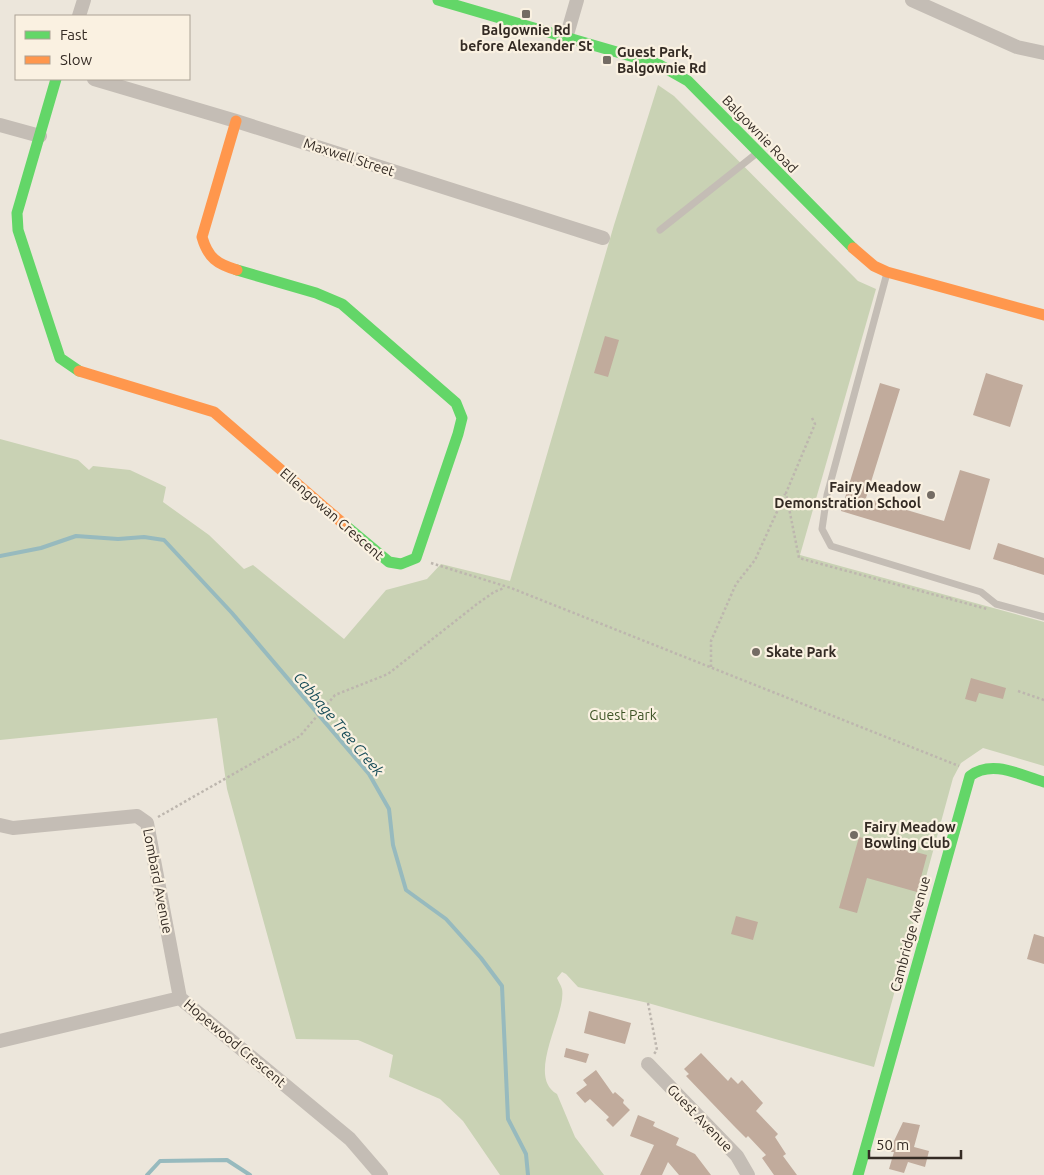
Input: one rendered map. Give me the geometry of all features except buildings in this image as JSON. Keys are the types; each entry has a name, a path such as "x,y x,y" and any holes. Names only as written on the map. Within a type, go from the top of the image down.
{"street":[{"path":"79,15 84,0"},
{"name":"Balgownie Road","path":"438,0 658,64 675,72 688,81 857,252 874,266 887,272 1044,315"},
{"path":"566,38 577,0"},
{"path":"912,0 1017,47 1044,53"},
{"name":"Ellengowan Crescent","path":"56,80 17,213 18,230 60,358 74,370 214,412 385,559 394,565 404,564 416,558"},
{"name":"Maxwell Street","path":"97,80 236,121 603,238"},
{"path":"236,121 202,237 206,252 218,264 316,293 342,304 456,403 462,418 458,434 416,558"},
{"path":"0,126 40,136"},
{"name":"Cambridge Avenue","path":"858,1175 970,776 974,772 986,768 1044,782"},
{"name":"Lombard Avenue","path":"0,825 13,828 137,816 148,823 180,998"},
{"name":"Hopewood Crescent","path":"0,1041 180,998 350,1139 381,1175"},
{"name":"Guest Avenue","path":"648,1064 737,1156 748,1175"}],"lane":[{"path":"660,230 758,153"},
{"path":"887,272 827,495 822,529 831,546 981,592 996,604 1044,617"}],"path":[{"path":"711,667 710,647 714,634 736,584 755,560 786,493 815,424 812,418"},
{"path":"786,493 799,558 950,599 950,596"},
{"path":"416,558 506,588 960,765 957,772"},
{"path":"148,823 300,736 335,695 388,674 482,600 494,592 506,588"},
{"path":"1018,691 1044,700"},
{"path":"648,1003 657,1050 648,1064"}],"green space":[{"name":"Guest Park","path":"658,85 674,96 858,281 876,289 800,555 1044,622 1044,766 983,748 961,763 953,778 874,1067 648,1003 578,987 562,972 557,978 562,989 562,1000 549,1044 545,1074 548,1085 557,1094 575,1137 604,1175 500,1175 463,1121 440,1099 389,1077 393,1055 358,1040 296,1039 227,789 217,718 0,740 0,439 78,460 89,470 93,466 130,470 166,487 163,502 209,535 244,569 253,565 344,639 386,590 427,579 441,564 510,581 614,225"}],"waterway":[{"name":"Cabbage Tree Creek","path":"0,556 41,548 76,536 118,539 144,537 164,540 232,613 369,774 389,809 393,845 406,890 446,919 481,958 502,986 508,1119 526,1154 528,1175"},
{"path":"147,1175 160,1161 227,1160 250,1175"}],"traffic: fast":[{"path":"438,0 658,64 688,81 853,248"},
{"path":"56,80 17,213 18,230 60,358 79,371"},
{"path":"237,270 316,293 342,304 456,403 462,418 458,434 416,558 401,564 389,562 346,526"},
{"path":"858,1175 970,776 979,771 997,769 1044,782"}],"traffic: slow":[{"path":"236,121 202,237 207,250 214,259 237,270"},
{"path":"853,248 874,266 887,272 1044,315"},
{"path":"79,371 214,412 346,526"}],"place":[{"name":"Balgownie Rd before Alexander St","path":"526,14"},
{"name":"Guest Park, Balgownie Rd","path":"607,60"},
{"name":"Fairy Meadow Demonstration School","path":"931,495"},
{"name":"Skate Park","path":"756,652"},
{"name":"Fairy Meadow Bowling Club","path":"854,835"}]}
